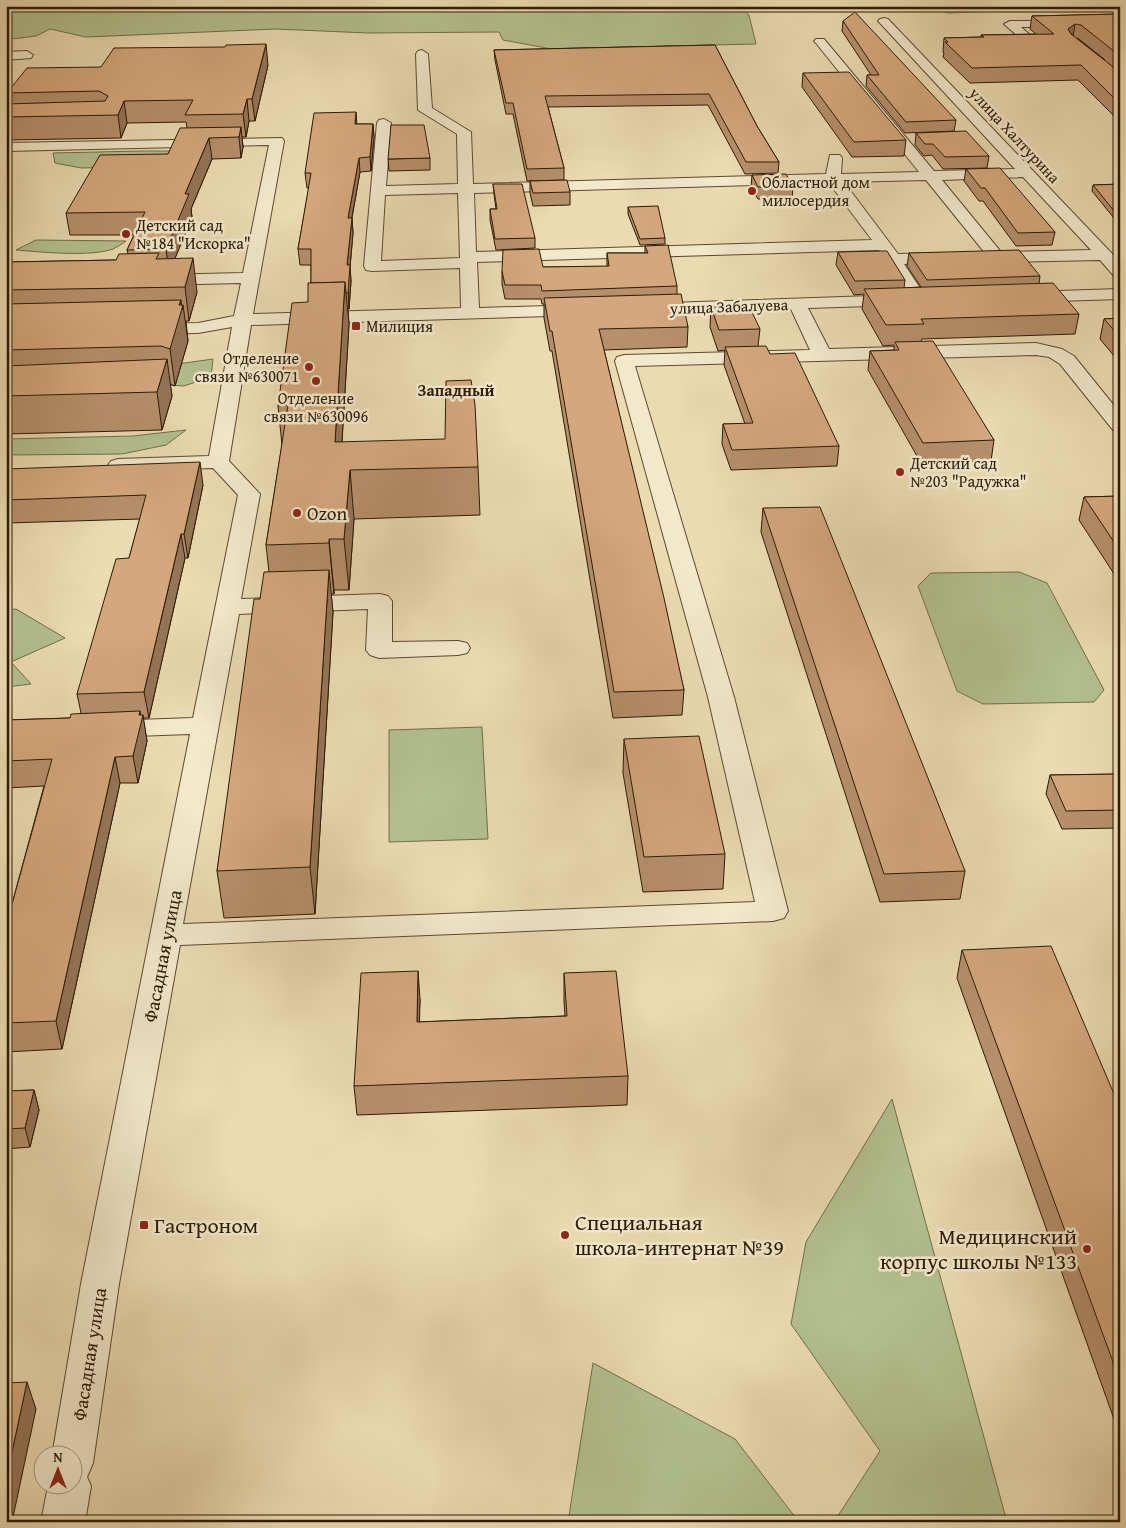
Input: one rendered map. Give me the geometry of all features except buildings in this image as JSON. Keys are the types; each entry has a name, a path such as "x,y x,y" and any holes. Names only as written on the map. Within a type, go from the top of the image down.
{"street":[{"name":"улица Халтурина","path":"884,21 1120,272"},
{"path":"1033,43 1010,24 1120,23"},
{"path":"820,41 997,257"},
{"path":"422,54 425,110 464,132 470,313"},
{"path":"6,56 27,55"},
{"path":"384,123 372,266 468,260 884,245"},
{"path":"974,137 992,136"},
{"path":"899,139 917,138"},
{"path":"6,147 277,141 250,278 218,462 103,466"},
{"path":"834,158 834,178 894,259 919,300"},
{"path":"378,191 1026,173"},
{"path":"894,259 1104,255"},
{"path":"142,280 250,278"},
{"path":"1005,297 1120,294"},
{"name":"улица Забалуева","path":"628,309 938,299"},
{"path":"797,304 822,355"},
{"path":"131,329 198,328 244,320 599,310"},
{"path":"166,935 773,911 720,698 624,361 1036,350 1056,353 1067,360 1120,426"},
{"name":"Фасадная улица","path":"75,1446 100,1284 249,494 218,462"},
{"path":"228,606 380,601 379,650 458,648"},
{"path":"86,730 205,726"},
{"path":"63,1522 67,1496"}],"green space":[{"path":"6,6 739,6 749,15 756,44 552,49 503,40 499,32 368,33 276,29 86,37 50,29 36,36 12,39 6,37"},
{"path":"761,6 1120,7 948,13 923,7 762,9"},
{"path":"188,151 122,167 81,168 55,163 53,153"},
{"path":"36,240 126,241 113,249 92,253 16,250"},
{"path":"213,359 211,377 184,386 6,374 171,365"},
{"path":"186,430 166,445 122,454 6,455 6,439 133,436"},
{"path":"1019,572 1047,583 1104,690 1094,702 983,704 957,691 918,586 931,573"},
{"path":"16,609 65,638 11,662 31,684 6,687 6,610"},
{"path":"482,727 488,839 389,842 389,730"},
{"path":"892,1099 1007,1522 834,1522 880,1451 791,1324 806,1242"},
{"path":"593,1363 735,1439 799,1522 568,1522"}],"place":[{"name":"Областной дом милосердия","path":"752,191"},
{"name":"Детский сад №184 \"Искорка\"","path":"126,234"},
{"name":"Милиция","path":"356,326"},
{"name":"Отделение связи №630071","path":"309,367"},
{"name":"Отделение связи №630096","path":"316,381"},
{"name":"Детский сад №203 \"Радужка\"","path":"900,472"},
{"name":"Ozon","path":"297,513"},
{"name":"Гастроном","path":"144,1225"},
{"name":"Специальная школа-интернат №39","path":"565,1235"},
{"name":"Медицинский корпус школы №133","path":"1087,1249"}],"district":[{"name":"Западный","path":"456,390"}]}
